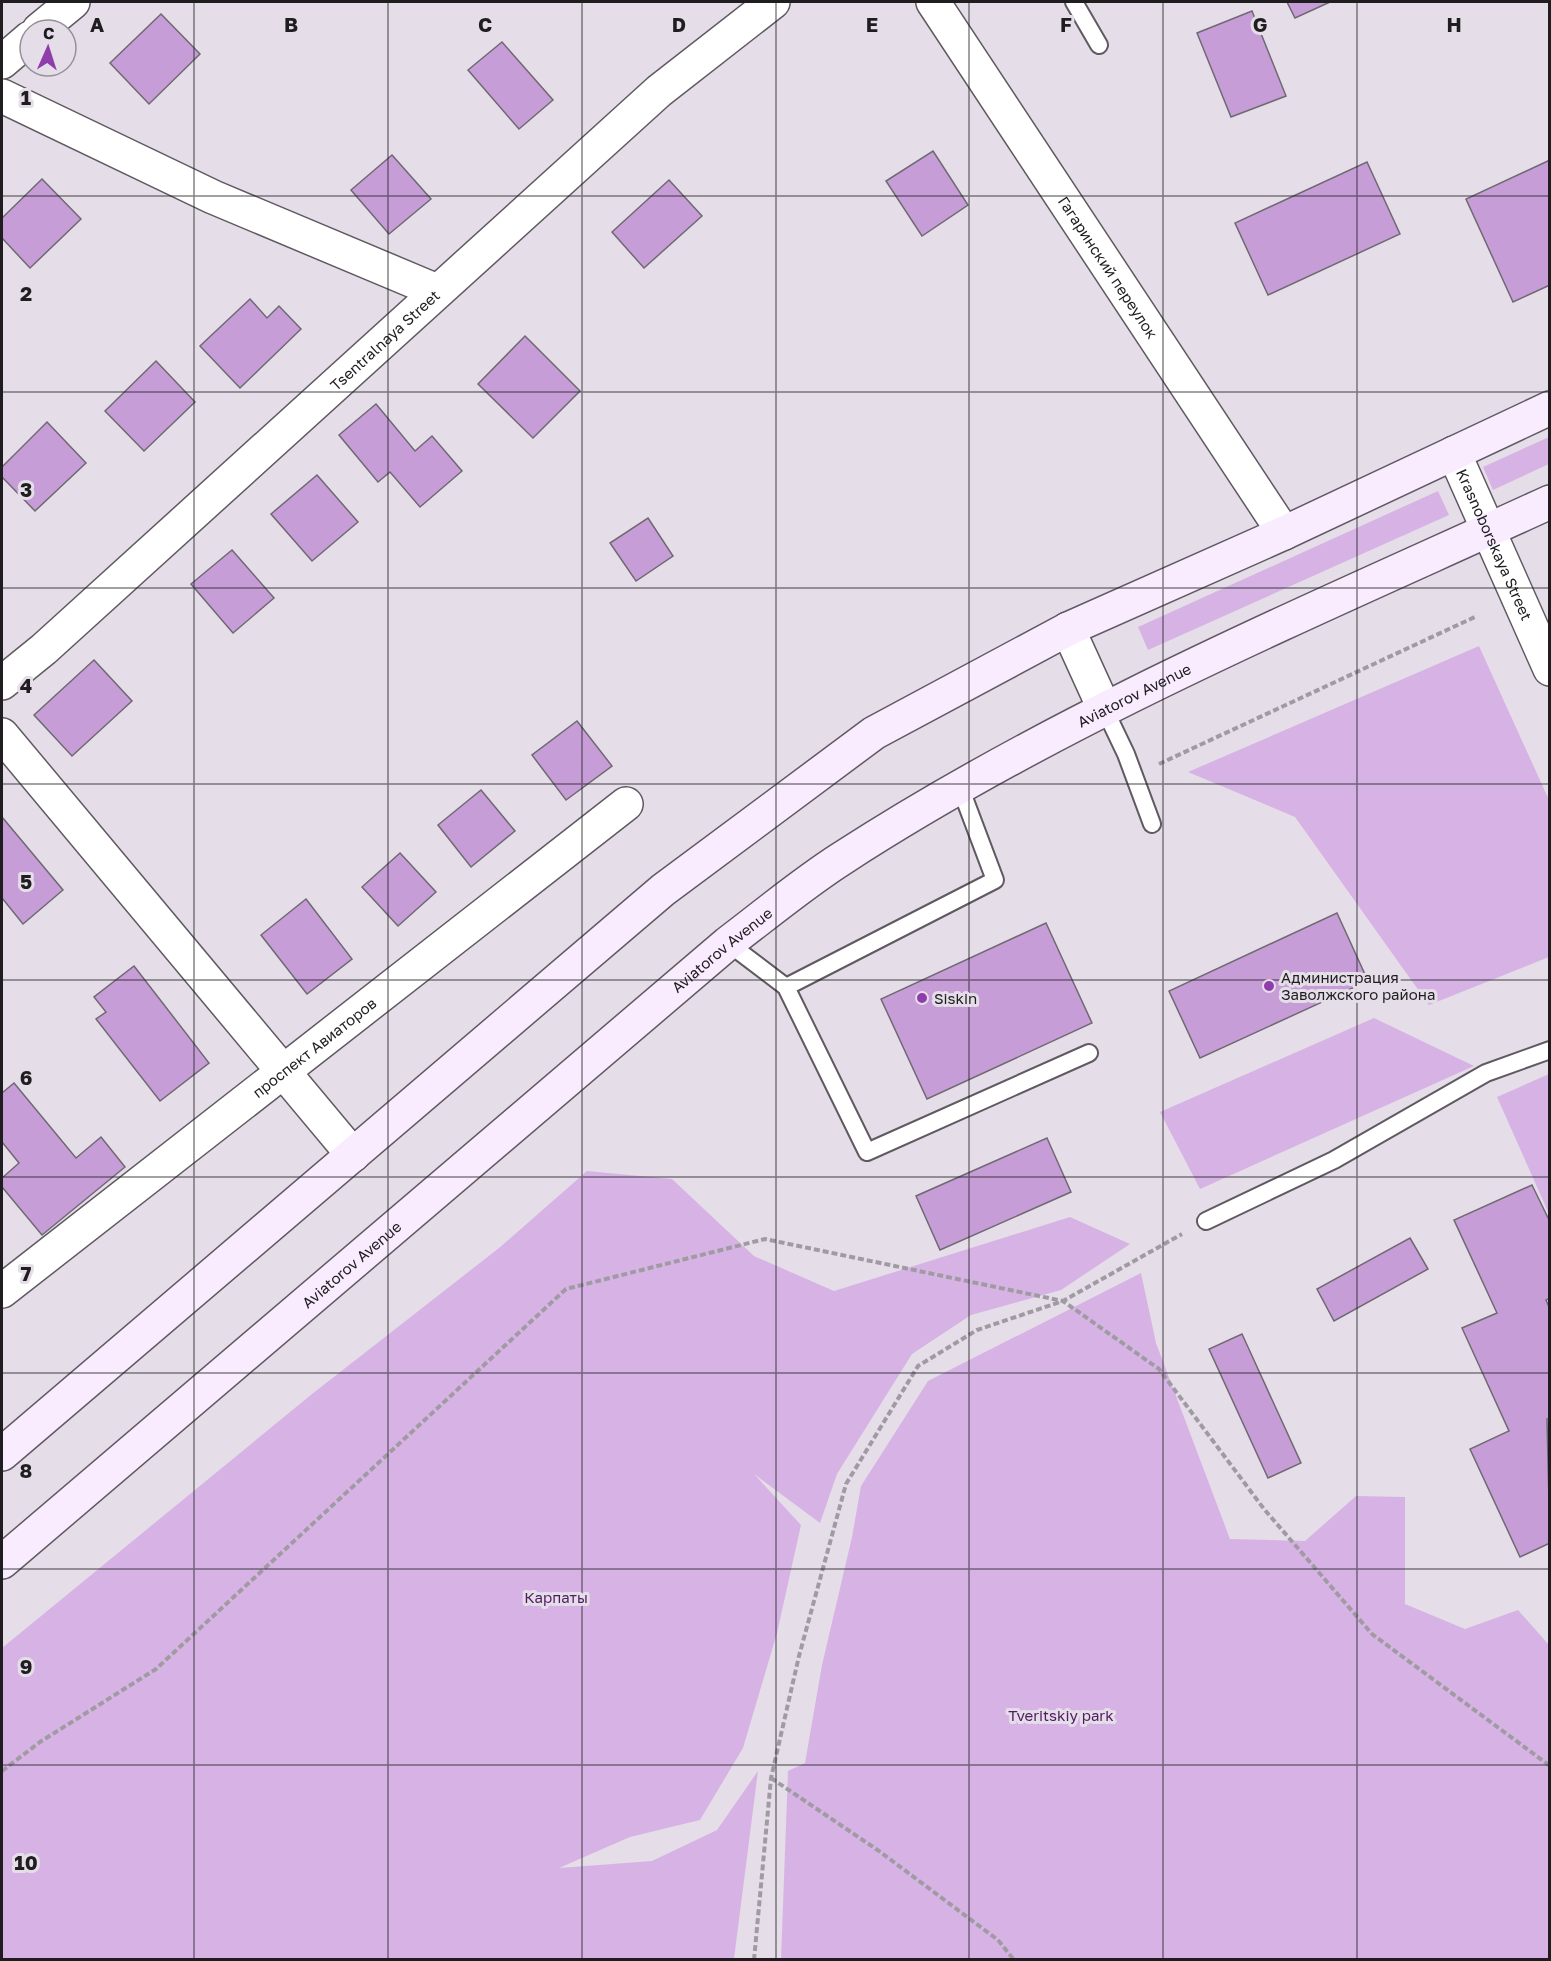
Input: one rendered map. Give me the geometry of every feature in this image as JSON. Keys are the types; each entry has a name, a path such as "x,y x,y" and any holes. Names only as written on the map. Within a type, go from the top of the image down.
{"main road":[{"path":"2,1454 663,890 864,740 1068,629 1284,532 1550,408"},
{"name":"Aviatorov Avenue","path":"2,1562 728,943 840,860 960,787 1104,708 1550,502"}],"street":[{"path":"54,18 73,2"},
{"name":"Tsentralnaya Street","path":"2,683 52,641 659,92 773,2"},
{"name":"Гагаринский переулок","path":"933,2 1284,532"},
{"path":"2,62 18,48"},
{"path":"2,96 213,197 437,291"},
{"name":"Krasnoborskaya Street","path":"1454,453 1490,529 1550,669"},
{"path":"1068,629 1104,708"},
{"path":"2,735 353,1155"},
{"name":"проспект Авиаторов","path":"2,1291 282,1070 626,804"}],"lane":[{"path":"1074,2 1099,45"},
{"path":"1104,708 1152,824"},
{"path":"786,987 994,880 960,787"},
{"path":"728,943 786,987 867,1152 1089,1053"},
{"path":"1206,1221 1334,1160 1486,1073 1550,1050"}],"path":[{"path":"1134,776 1477,616"},
{"path":"754,1959 771,1778 799,1656 846,1484 918,1366 976,1330 1063,1301 1206,1221"},
{"path":"2,1771 40,1742 156,1669 566,1289 765,1239 1063,1301 1159,1369 1264,1509 1372,1634 1550,1766"},
{"path":"771,1778 888,1858 998,1940 1014,1959"}],"green space":[{"path":"1549,437 1549,464 1493,490 1483,467"},
{"path":"1438,491 1449,515 1148,650 1138,627"},
{"path":"1479,646 1549,800 1549,957 1429,1005 1295,817 1188,772"},
{"path":"1374,1018 1474,1066 1200,1189 1160,1112"},
{"path":"1549,1074 1549,1214 1497,1097"},
{"name":"Карпаты","path":"587,1171 672,1179 754,1256 834,1291 1070,1217 1130,1244 1061,1290 971,1315 912,1354 837,1474 820,1523 754,1474 801,1525 777,1633 743,1748 700,1820 630,1837 559,1868 652,1861 717,1830 758,1771 734,1959 2,1959 2,1648 312,1394 499,1248"},
{"name":"Tveritskiy park","path":"1141,1273 1156,1343 1230,1539 1305,1541 1356,1496 1405,1497 1405,1604 1465,1629 1518,1610 1549,1645 1549,1959 781,1959 788,1771 805,1763 822,1665 852,1537 861,1486 928,1381"}],"building":[{"path":"1287,2 1330,2 1295,18"},
{"path":"1252,11 1286,96 1231,117 1197,33"},
{"path":"161,14 200,54 149,104 110,63"},
{"path":"502,42 553,100 519,129 468,70"},
{"path":"933,151 968,205 922,236 886,181"},
{"path":"392,155 431,199 389,234 351,190"},
{"path":"1550,160 1550,285 1513,302 1466,199"},
{"path":"1367,162 1400,234 1268,295 1235,223"},
{"path":"42,179 81,219 30,268 2,238 2,218"},
{"path":"669,180 702,216 644,268 612,232"},
{"path":"250,299 267,318 279,306 301,329 240,388 200,346"},
{"path":"525,336 580,391 533,438 478,384"},
{"path":"156,361 195,402 144,451 105,411"},
{"path":"376,404 415,451 432,436 462,471 420,507 390,472 378,482 339,435"},
{"path":"47,422 86,463 35,511 2,477 2,467"},
{"path":"317,475 358,522 312,561 271,514"},
{"path":"648,518 673,556 636,581 610,543"},
{"path":"232,550 274,598 233,633 191,584"},
{"path":"94,660 132,701 72,756 34,715"},
{"path":"577,721 612,766 566,800 532,755"},
{"path":"481,790 515,831 471,867 438,825"},
{"path":"2,817 63,890 23,924 2,898"},
{"path":"400,853 436,892 398,926 362,887"},
{"path":"306,899 352,959 307,994 261,935"},
{"name":"Администрация Заволжского района","path":"1337,913 1368,981 1200,1058 1169,991"},
{"path":"1046,923 1092,1023 927,1099 881,999"},
{"path":"134,966 209,1063 160,1101 96,1019 106,1012 94,997"},
{"path":"14,1083 76,1158 101,1137 125,1167 42,1235 2,1187 2,1178 19,1163 2,1142 2,1093"},
{"path":"1047,1138 1071,1192 940,1250 916,1196"},
{"path":"1532,1185 1550,1222 1550,1298 1546,1300 1550,1309 1550,1418 1547,1419 1550,1543 1520,1557 1470,1449 1509,1431 1462,1328 1497,1313 1454,1220"},
{"path":"1410,1238 1428,1269 1334,1321 1317,1289"},
{"path":"1242,1334 1301,1463 1268,1478 1209,1349"}],"place":[{"name":"Администрация Заволжского района","path":"1269,986"},
{"name":"Siskin","path":"922,998"}]}
